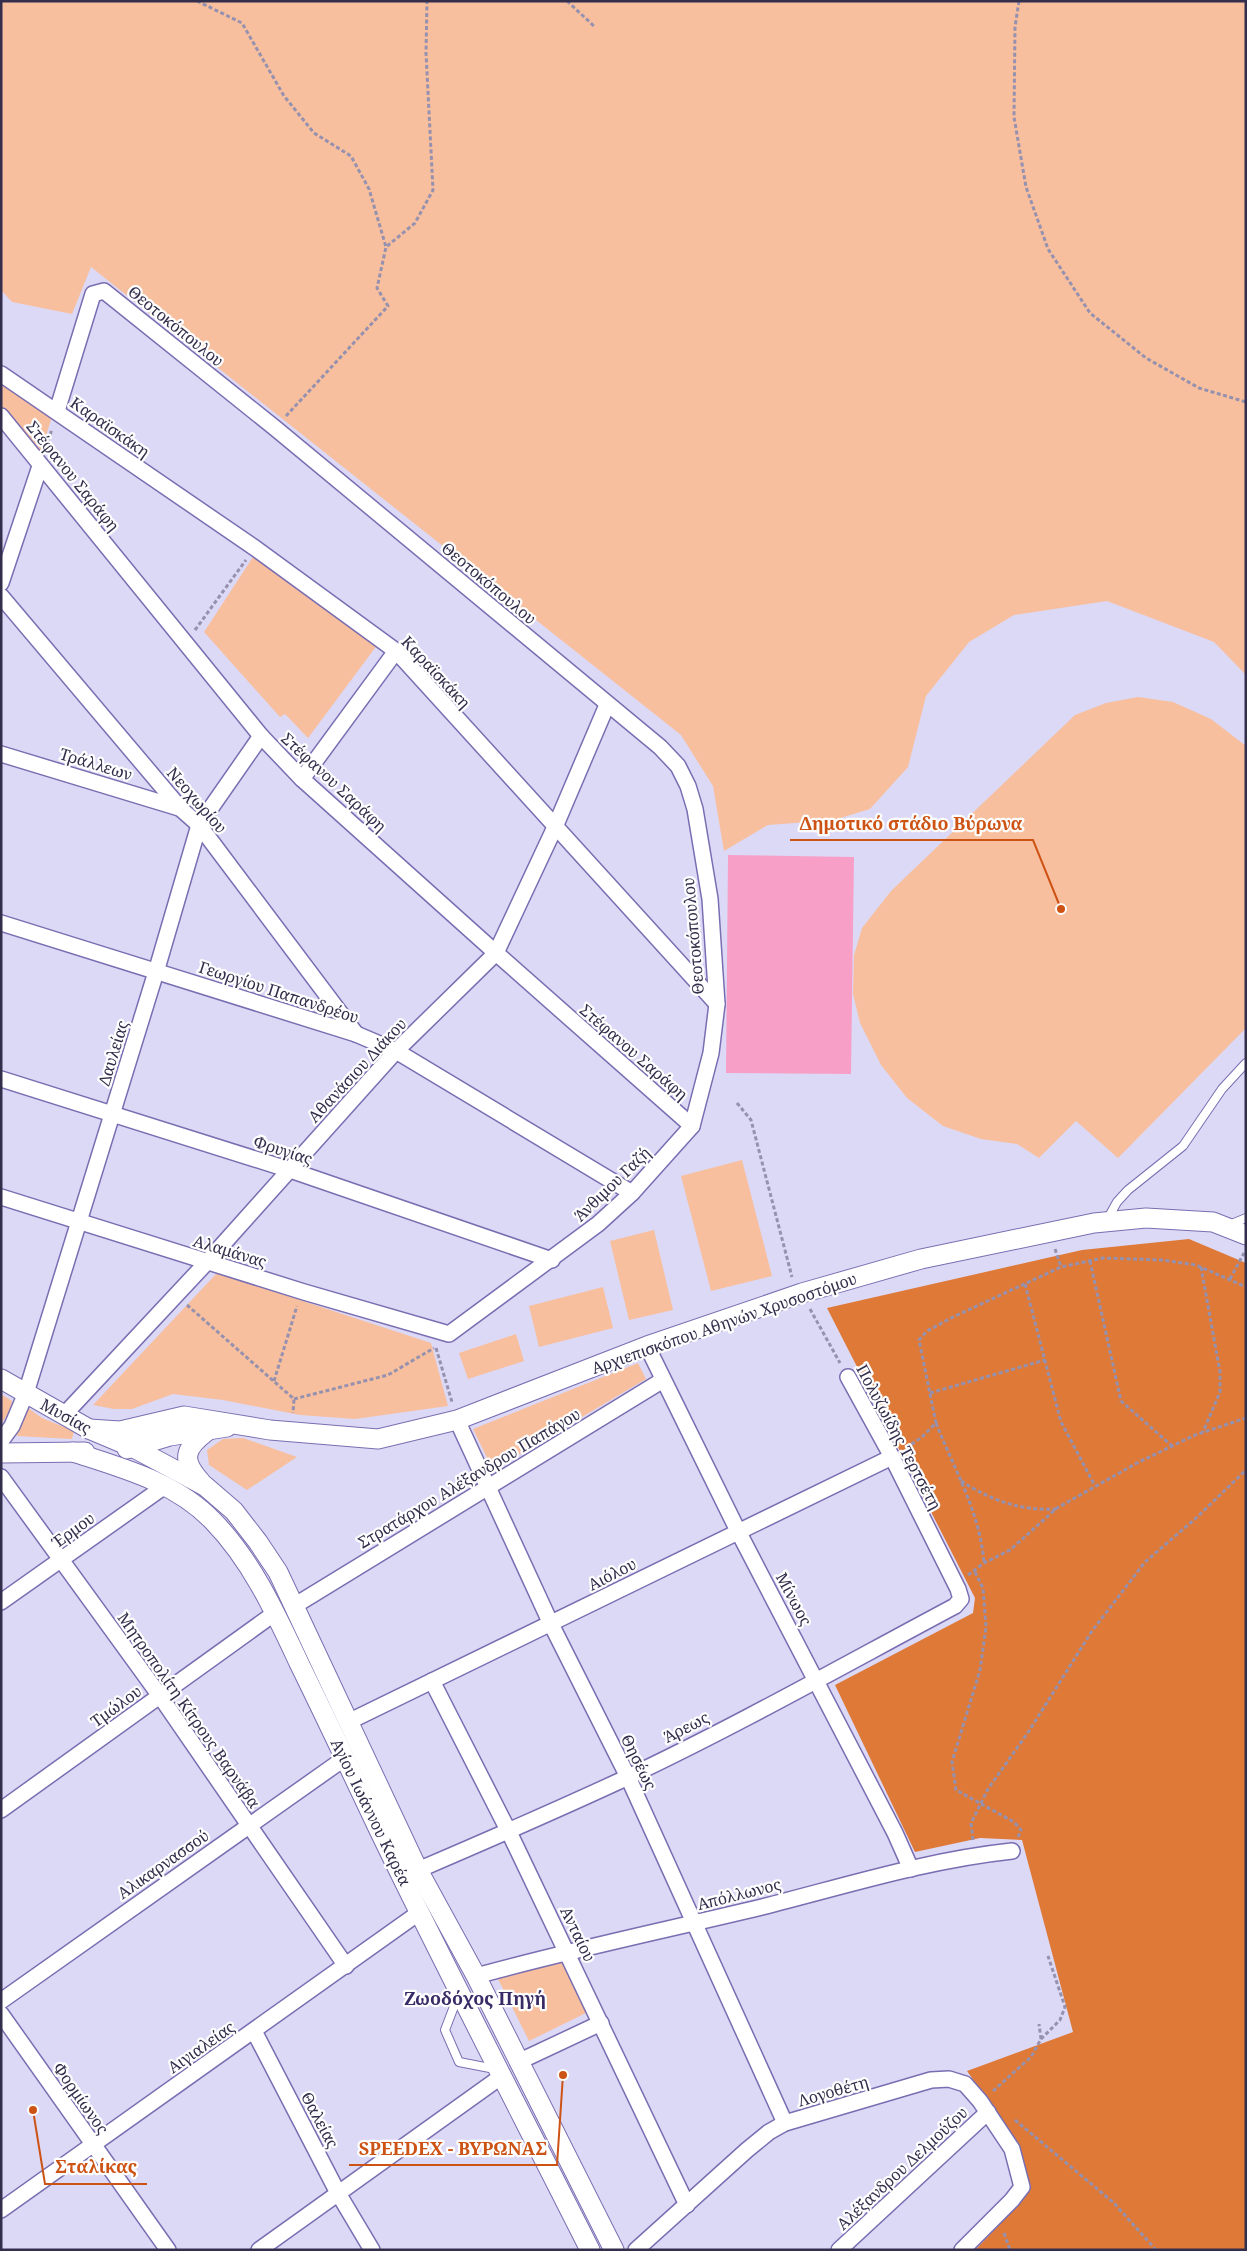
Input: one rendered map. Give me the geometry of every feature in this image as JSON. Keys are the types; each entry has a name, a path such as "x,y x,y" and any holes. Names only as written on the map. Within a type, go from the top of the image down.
{"street":[{"name":"Θεοτοκόπουλου","path":"57,411 92,294 104,291 275,428 660,747 678,766 688,786 696,809 710,899 717,1004"},
{"name":"Καραϊσκάκη","path":"1,374 255,548 396,651 717,1004"},
{"name":"Στέφανου Σαράφη","path":"1,416 261,736 302,779 496,954 692,1126"},
{"path":"1,583 40,466"},
{"name":"Νεοχωρίου","path":"1,596 181,809 199,825 356,1034"},
{"path":"302,779 396,651"},
{"name":"Αθανάσιου Διάκου","path":"64,1415 207,1262 396,1051 496,954 555,827 608,705"},
{"name":"Δαυλείας","path":"1,1441 12,1426 26,1393 156,972 199,825 261,736"},
{"name":"Τράλλεων","path":"1,754 181,809"},
{"name":"Γεωργίου Παπανδρέου","path":"1,923 356,1034 396,1051 632,1193"},
{"name":"Άνθιμου Γαζή","path":"449,1334 552,1260 598,1224 632,1193 692,1126 711,1053 717,1004"},
{"name":"Φρυγίας","path":"1,1079 290,1170 552,1260"},
{"name":"Αλαμάνας","path":"1,1197 78,1223 449,1334"},
{"name":"Αρχιεπισκόπου Αθηνών Χρυσοστόμου","path":"89,1429 120,1431 184,1416 236,1426 378,1439 457,1420 647,1346 802,1293 921,1259 1001,1241 1106,1222 1146,1218 1195,1219 1226,1226 1246,1235"},
{"name":"Μίνωος","path":"647,1346 738,1531 895,1833 911,1869"},
{"name":"Πολυζωίδης Τερτσέτη","path":"848,1377 892,1457 958,1589 961,1599"},
{"name":"Μυσίας","path":"1,1379 89,1429 134,1448"},
{"name":"Στρατάρχου Αλέξανδρου Παπάγου","path":"294,1606 663,1380"},
{"name":"Θησέως","path":"457,1420 486,1487 551,1624 628,1777 785,2123"},
{"name":"Αρχιεπισκόπου Αθηνών Χρυσοστόμου","path":"1,1454 134,1448 170,1436 236,1426"},
{"path":"205,1486 191,1470 188,1457 189,1448 206,1432"},
{"name":"Αγίου Ιωάννου Καρέα","path":"134,1448 205,1486 234,1511 278,1572 418,1870 476,1976 614,2250"},
{"name":"Αγίου Ιωάννου Καρέα","path":"73,1452 134,1472 165,1486 212,1520 253,1574 275,1613 420,1912 590,2250"},
{"name":"Αιόλου","path":"348,1722 892,1457"},
{"name":"Μητροπολίτη Κίτρους Βαρνάβα","path":"1,1477 160,1696 346,1966"},
{"name":"Έρμου","path":"1,1602 165,1486"},
{"name":"Άρεως","path":"418,1870 509,1832 628,1777 955,1606 961,1599"},
{"name":"Τμώλου","path":"1,1810 275,1613"},
{"name":"Ανταίου","path":"432,1681 509,1832 602,2023 640,2110 687,2205"},
{"name":"Αλικαρνασσού","path":"1,2001 345,1758"},
{"name":"Απόλλωνος","path":"476,1976 566,1952 694,1923 911,1869 976,1855 1012,1851"},
{"name":"Αιγιαλείας","path":"1,2210 420,1912"},
{"name":"Φορμίωνος","path":"1,2014 92,2146 168,2250"},
{"path":"518,2062 602,2023"},
{"name":"Θαλείας","path":"254,2031 338,2193 372,2250"},
{"path":"259,2250 500,2073"},
{"name":"Λογοθέτη","path":"636,2250 754,2144 785,2123 931,2080 948,2079 965,2084 984,2106 1012,2149 1022,2187 1012,2200 962,2250"},
{"name":"Αλέξανδρου Δελμούζου","path":"839,2250 984,2106"}],"lane":[{"path":"1106,1222 1117,1202 1128,1190 1183,1146 1222,1089 1246,1064"},
{"path":"1226,1226 1246,1218"},
{"path":"460,1991 445,2030 459,2062 500,2073"}],"path":[{"path":"197,1 242,23 284,96 314,133 351,156 369,189 386,247 377,288 388,306 275,428"},
{"path":"386,247 415,223 433,190 426,53 427,1"},
{"path":"567,1 595,27"},
{"path":"1019,1 1016,27 1014,117 1026,187 1048,249 1090,313 1146,358 1199,388 1246,402"},
{"path":"40,466 57,411"},
{"path":"186,643 255,548"},
{"path":"737,1103 751,1120 787,1256"},
{"path":"1230,1279 1246,1249"},
{"path":"984,1563 983,1543 976,1516 936,1422 919,1340 928,1331 951,1318 1061,1266 1103,1258 1162,1260 1201,1267 1246,1286"},
{"path":"1090,1261 1121,1401 1172,1446"},
{"path":"1201,1267 1220,1372 1220,1392 1202,1433"},
{"path":"1025,1284 1061,1422 1095,1486"},
{"path":"274,1381 297,1306 304,1292"},
{"name":"Πολυζωίδης Τερτσέτη","path":"802,1293 848,1377"},
{"path":"176,1295 294,1399"},
{"path":"294,1399 388,1375 435,1347 449,1334"},
{"path":"435,1347 450,1397"},
{"path":"930,1393 1045,1360"},
{"path":"291,1432 294,1399"},
{"path":"966,1576 975,1572 984,1563 1010,1550 1057,1508 1095,1486 1172,1446 1202,1433 1246,1418"},
{"path":"892,1457 922,1437 936,1422"},
{"path":"976,1855 971,1824 980,1804 1092,1631 1145,1562 1195,1519 1246,1470"},
{"path":"960,1481 982,1494 1009,1505 1037,1510 1057,1508"},
{"path":"975,1572 983,1588 986,1627 980,1670 952,1762 956,1790 1014,1822 1021,1830 1012,1851"},
{"path":"1048,1956 1065,2007 1060,2020 1041,2038 1031,2057 984,2106 1015,2120 1114,2203 1156,2250"},
{"path":"1039,2024 1041,2038"}],"shaded area":[{"path":"1,1 1246,1 1246,675 1214,642 1107,601 1014,615 969,642 926,696 908,767 870,809 834,820 768,825 724,851 713,786 681,735 91,267 72,314 12,302 1,290"},
{"path":"1,381 52,417 41,451 1,405"},
{"path":"253,557 378,644 308,738 285,714 280,717 204,632"},
{"path":"1138,697 1173,702 1211,719 1246,746 1246,1028 1118,1158 1076,1121 1039,1158 1017,1144 981,1139 943,1126 907,1098 881,1065 860,1023 853,994 854,955 862,928 891,891 1075,715 1106,703"},
{"path":"728,855 854,857 851,1074 726,1073"},
{"path":"742,1160 772,1276 711,1291 681,1176"},
{"path":"654,1230 673,1310 629,1320 610,1241"},
{"path":"1189,1239 1246,1263 1246,2250 975,2250 1005,2219 1021,2199 1005,2125 967,2071 1073,2032 1022,1840 980,1838 915,1852 835,1685 973,1613 975,1598 827,1308 1082,1250"},
{"path":"217,1273 431,1343 448,1406 355,1419 300,1415 223,1400 173,1394 132,1409 114,1409 93,1405"},
{"path":"603,1287 613,1328 539,1347 529,1306"},
{"path":"516,1334 524,1361 468,1379 459,1353"},
{"path":"638,1363 646,1379 493,1470 473,1429"},
{"path":"1,1394 12,1401 11,1410 1,1424"},
{"path":"28,1408 42,1418 74,1431 72,1439 17,1436 16,1433"},
{"path":"243,1438 297,1457 247,1490 209,1465 207,1450 223,1439"},
{"path":"566,1960 590,2011 529,2041 496,1975"}],"place":[{"name":"Δημοτικό στάδιο Βύρωνα","path":"1061,909"},
{"name":"SPEEDEX - ΒΥΡΩΝΑΣ","path":"563,2075"},
{"name":"Σταλίκας","path":"33,2110"}],"district":[{"name":"Ζωοδόχος Πηγή","path":"475,1999"}]}
